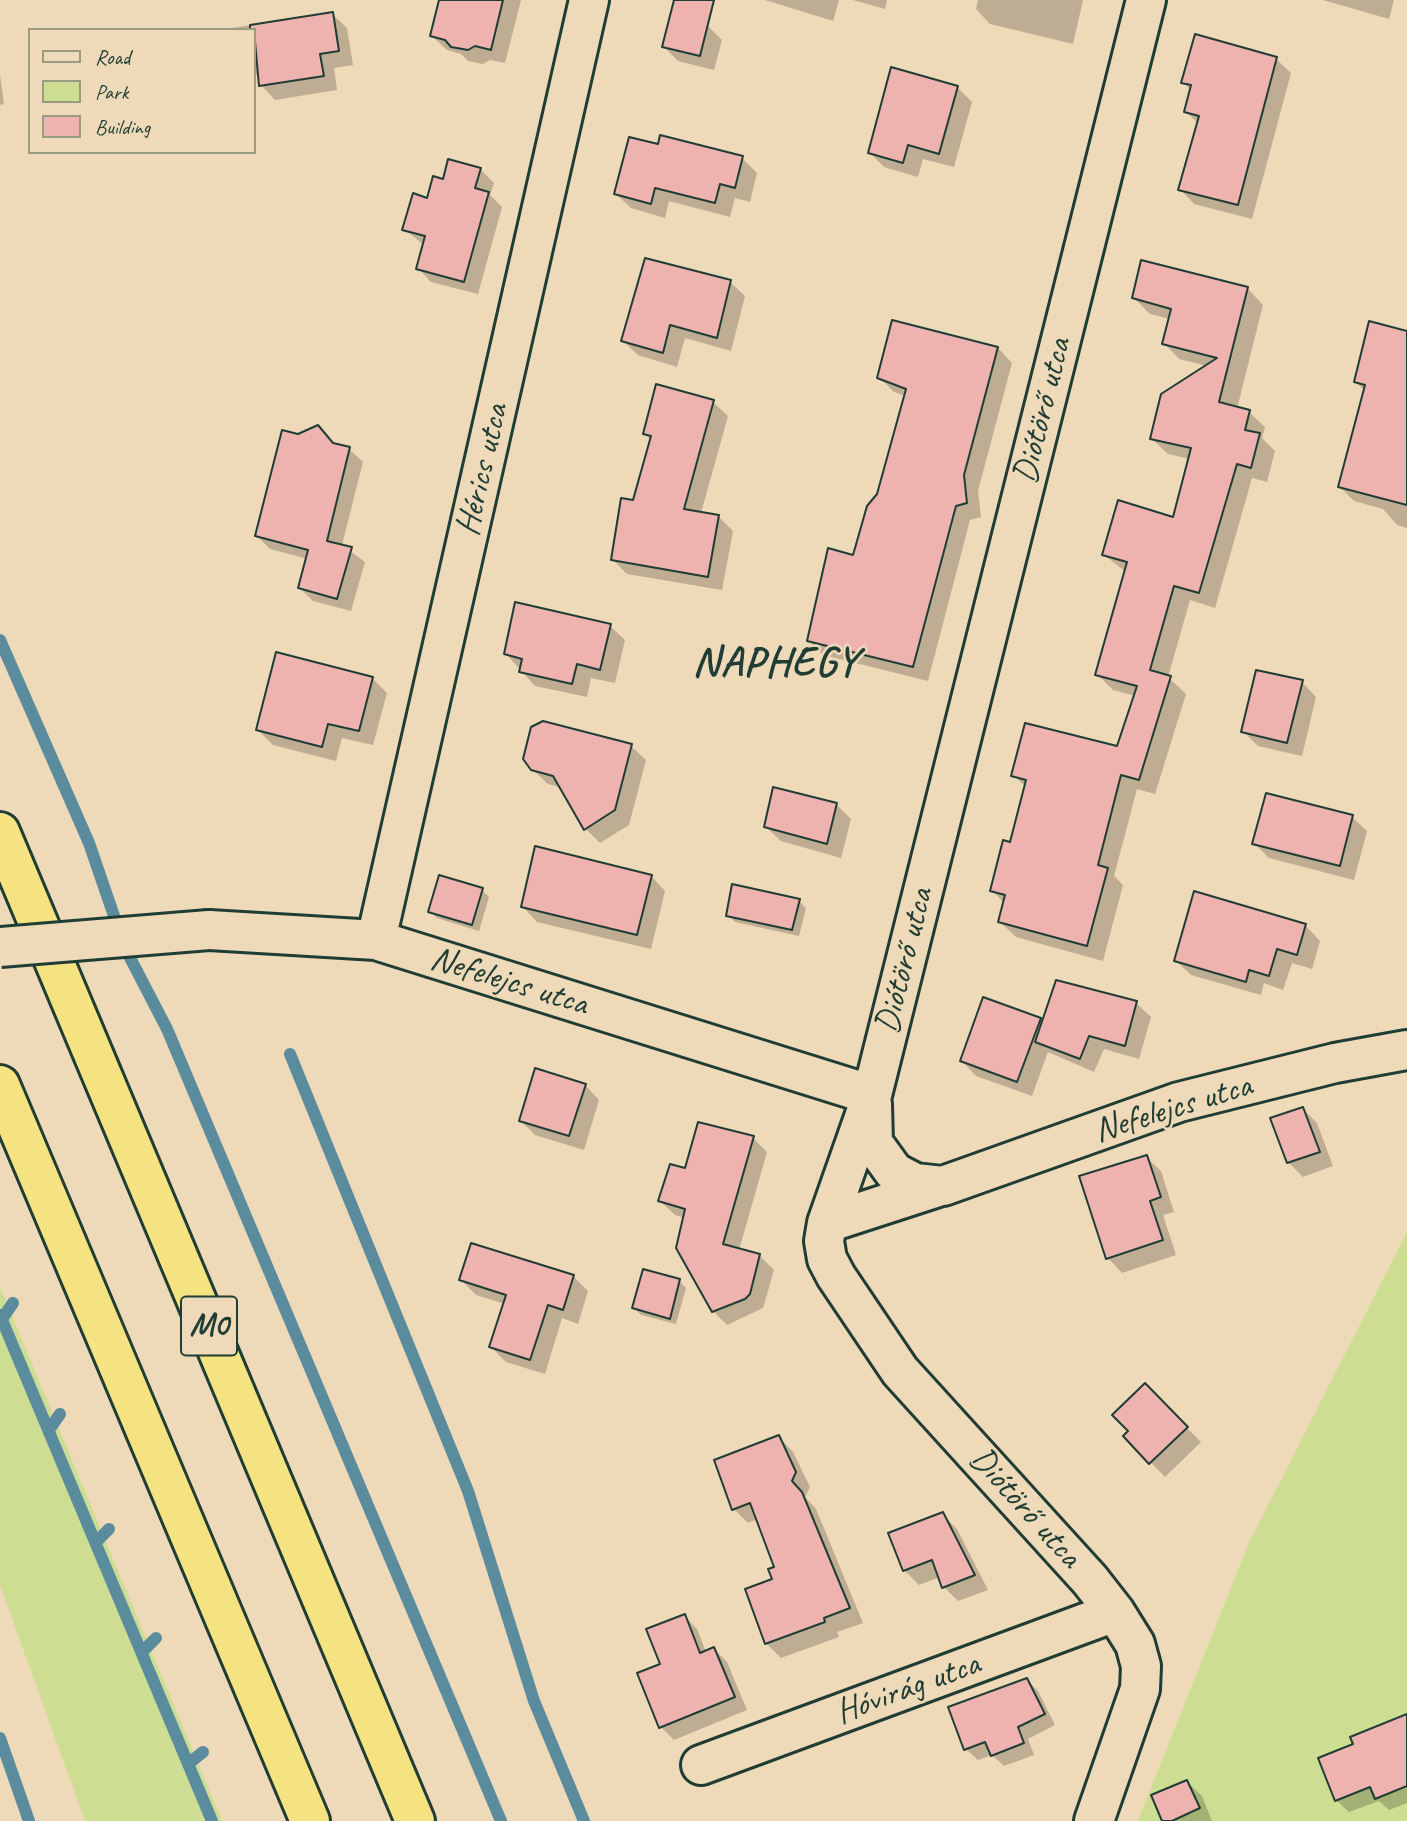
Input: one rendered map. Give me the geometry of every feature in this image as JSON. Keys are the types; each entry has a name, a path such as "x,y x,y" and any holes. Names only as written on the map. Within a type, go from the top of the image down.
{"highway":[{"name":"M0","path":"0,832 415,1821"},
{"path":"0,1085 310,1821"}],"street":[{"name":"Hérics utca","path":"376,940 589,0"},
{"name":"Diótörő utca","path":"1094,1821 1140,1689 1141,1666 1135,1644 1090,1580 900,1371 836,1276 824,1241 827,1223 872,1095 1146,0"},
{"name":"Nefelejcs utca","path":"0,947 209,930 376,940 872,1095 873,1143 894,1172 915,1183 943,1186"},
{"name":"Nefelejcs utca","path":"827,1223 943,1186 1179,1102 1335,1063 1407,1050"},
{"name":"Hóvirág utca","path":"701,1765 1115,1612"}],"green space":[{"path":"1407,1232 1407,1821 1138,1821 1248,1545"},
{"path":"0,1287 222,1821 85,1821 0,1585"}],"building":[{"path":"439,0 503,0 491,50 475,46 468,50 451,47 445,40 430,36"},
{"path":"674,0 714,0 700,56 662,47"},
{"path":"333,12 339,51 320,54 324,76 259,86 256,28 250,28 250,25"},
{"path":"1195,34 1277,57 1238,205 1178,190 1199,116 1184,112 1191,85 1181,83"},
{"path":"891,67 958,86 939,154 908,145 903,163 868,153"},
{"path":"660,135 743,156 735,188 720,184 715,203 655,188 651,204 614,194 629,137 658,144"},
{"path":"448,159 481,168 475,188 489,192 464,282 416,269 425,236 402,230 413,193 427,198 433,176 443,179"},
{"path":"645,258 731,280 717,338 670,325 663,353 621,341"},
{"path":"1141,260 1248,287 1219,402 1250,410 1245,430 1260,433 1251,468 1237,464 1199,593 1174,586 1150,670 1171,676 1139,780 1121,775 1098,865 1108,868 1087,946 998,922 1005,895 990,891 1003,840 1010,842 1026,780 1011,776 1025,723 1117,746 1137,686 1095,675 1127,562 1102,555 1118,500 1173,517 1191,448 1150,439 1161,394 1217,358 1162,344 1171,309 1132,298"},
{"path":"892,320 998,347 964,475 967,503 956,506 913,667 807,641 828,548 853,555 867,506 877,494 906,389 877,378"},
{"path":"1369,321 1407,331 1407,505 1338,487 1365,385 1354,382"},
{"path":"656,384 714,400 684,509 719,515 708,577 611,560 621,498 633,500 651,436 643,434"},
{"path":"318,425 333,443 350,447 327,541 352,547 337,599 298,588 308,550 255,536 282,430 298,434"},
{"path":"515,602 611,624 600,670 577,664 572,684 519,672 522,659 504,654"},
{"path":"276,652 373,677 359,731 328,724 322,747 256,730"},
{"path":"1256,670 1303,680 1287,743 1241,732"},
{"path":"543,721 632,744 615,810 584,830 553,776 531,770 523,759 531,727"},
{"path":"773,787 837,803 827,844 764,827"},
{"path":"1266,793 1353,815 1340,866 1252,844"},
{"path":"535,846 652,875 637,935 521,907"},
{"path":"439,875 483,888 472,925 428,912"},
{"path":"732,884 800,899 792,930 726,916"},
{"path":"1194,891 1306,924 1297,955 1277,949 1269,976 1249,970 1246,982 1174,961"},
{"path":"1056,980 1137,1001 1125,1046 1089,1036 1080,1059 1035,1042"},
{"path":"983,997 1041,1018 1017,1082 960,1061"},
{"path":"535,1068 586,1084 569,1136 519,1121"},
{"path":"1303,1107 1320,1152 1287,1163 1270,1118"},
{"path":"698,1122 754,1136 723,1244 760,1254 750,1294 745,1299 712,1312 676,1248 685,1209 658,1201 670,1164 685,1168"},
{"path":"1147,1155 1161,1197 1150,1201 1163,1240 1106,1259 1079,1176"},
{"path":"471,1243 574,1275 563,1310 548,1305 530,1360 489,1347 506,1295 459,1280"},
{"path":"643,1269 680,1279 670,1319 632,1308"},
{"path":"1145,1383 1188,1427 1149,1464 1123,1436 1128,1431 1112,1415"},
{"path":"779,1435 796,1472 792,1481 802,1492 850,1608 824,1618 825,1622 765,1644 745,1589 772,1579 768,1569 774,1567 750,1503 732,1510 714,1460"},
{"path":"943,1512 975,1575 942,1588 932,1560 903,1571 888,1533"},
{"path":"685,1614 700,1653 714,1647 735,1697 659,1728 637,1673 660,1664 646,1629"},
{"path":"1027,1678 1045,1714 1018,1727 1024,1743 991,1756 985,1742 964,1750 948,1707"},
{"path":"1407,1714 1407,1786 1375,1799 1370,1787 1335,1801 1318,1758 1353,1744 1350,1737"},
{"path":"1187,1780 1200,1808 1172,1821 1162,1821 1151,1795"}],"waterway":[{"path":"0,640 89,843 125,948 167,1029 501,1821"},
{"path":"290,1054 468,1491 534,1701 584,1821"},
{"path":"2,1319 13,1303"},
{"path":"0,1315 212,1821"},
{"path":"49,1430 60,1414"},
{"path":"96,1542 109,1529"},
{"path":"142,1652 156,1638"},
{"path":"0,1738 29,1821"},
{"path":"188,1764 203,1752"}],"district":[{"name":"NAPHEGY","path":"776,664"}]}
